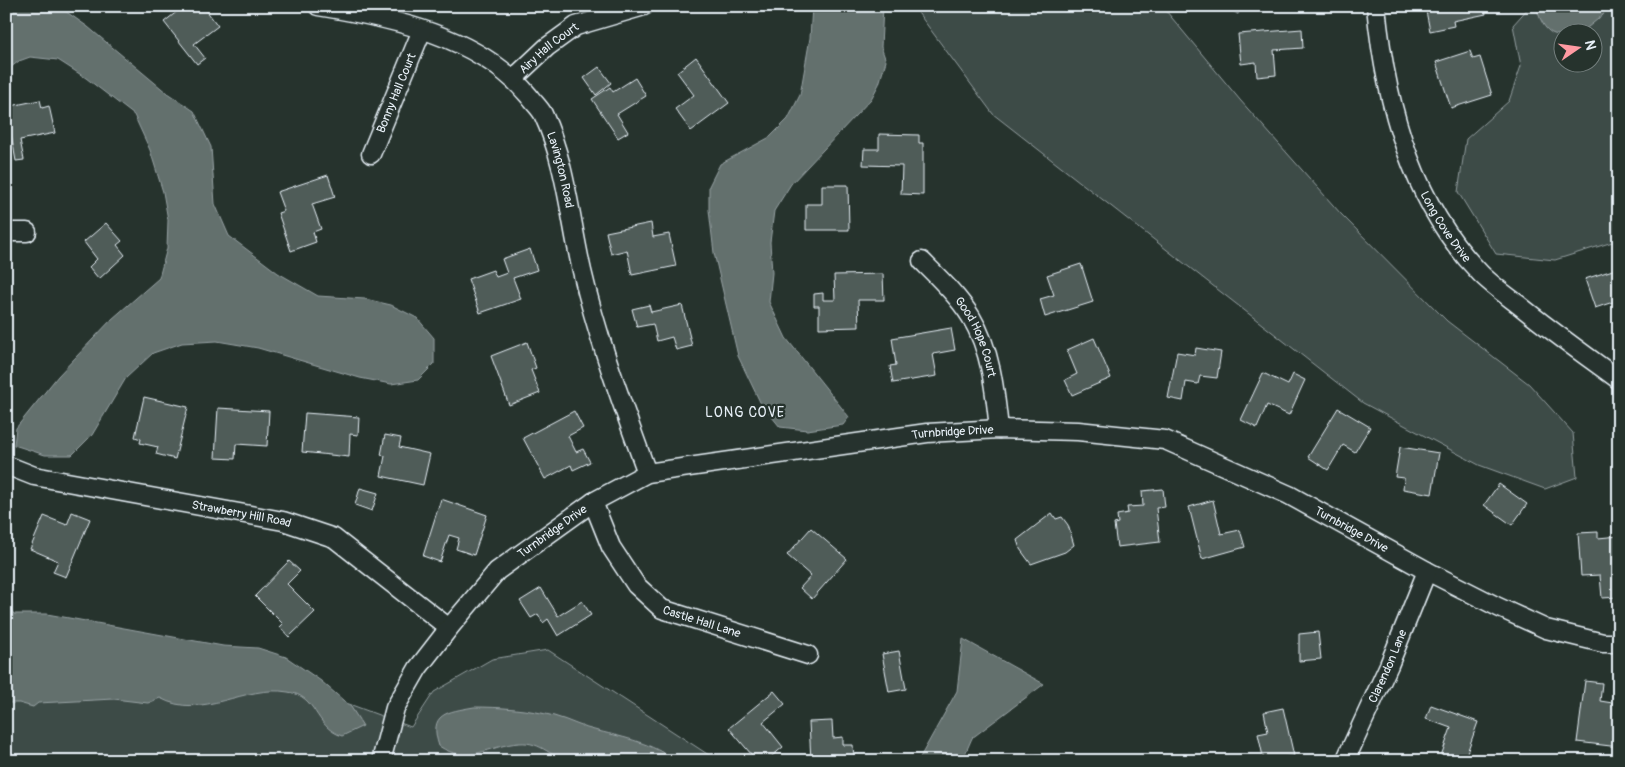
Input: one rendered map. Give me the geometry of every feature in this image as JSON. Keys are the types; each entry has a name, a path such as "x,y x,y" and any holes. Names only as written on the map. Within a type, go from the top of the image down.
{"street":[{"name":"Lavington Road","path":"318,6 384,19 460,43 514,78 542,112 556,151 573,219 582,272 610,370 647,473"},
{"name":"Airy Hall Court","path":"514,78 547,47 576,26 644,6"},
{"name":"Long Cove Drive","path":"1376,6 1380,46 1397,120 1413,167 1431,205 1481,274 1619,380"},
{"name":"Bonny Hall Court","path":"371,154 422,30"},
{"path":"6,232 27,232"},
{"name":"Good Hope Court","path":"922,261 971,317 983,344 994,382 999,429"},
{"name":"Turnbridge Drive","path":"381,761 395,708 418,668 449,628 497,571 593,502 647,473 927,433 999,429 1078,431 1165,440 1289,495 1427,571 1546,629 1602,643 1619,643"},
{"name":"Strawberry Hill Road","path":"6,465 42,477 283,521 334,538 449,628"},
{"name":"Castle Hall Lane","path":"593,502 612,547 636,585 662,609 808,655"},
{"name":"Clarendon Lane","path":"1345,761 1389,665 1427,571"}],"shaded area":[{"path":"6,6 58,6 88,27 167,93 194,111 211,147 215,204 229,236 278,273 318,296 365,299 391,305 417,318 434,338 434,364 418,380 391,384 360,378 258,348 217,341 182,343 153,353 126,378 92,435 72,455 45,455 14,445 16,428 58,376 112,319 159,278 167,248 168,220 163,192 150,150 134,115 86,78 58,60 30,57 19,61 6,71"},
{"path":"812,6 883,6 881,47 886,61 879,84 871,99 791,184 774,211 770,242 772,273 769,302 786,338 849,417 843,425 807,430 780,427 760,402 738,356 714,253 709,210 709,186 720,164 770,137 788,119 800,95 810,38"},
{"path":"913,6 1162,6 1240,100 1341,214 1447,321 1529,384 1573,433 1577,477 1545,489 1479,465 1363,403 993,114"},
{"path":"1530,6 1619,6 1619,240 1555,260 1496,254 1458,192 1466,139 1509,101 1521,66 1513,25"},
{"path":"1536,6 1607,6 1603,15 1594,22 1552,22 1552,33 1544,26"},
{"path":"6,604 14,614 47,614 223,646 258,648 286,657 321,681 351,707 363,726 342,736 333,731 320,719 305,699 288,692 255,693 192,706 176,704 160,698 148,703 114,699 38,703 33,707 19,703 6,703"},
{"path":"6,629 260,671 411,727 434,692 492,659 548,650 718,761 6,761"},
{"path":"963,639 1044,684 972,738 962,761 918,761 957,691"},
{"path":"474,707 514,709 554,716 592,730 639,742 676,761 568,761 527,743 508,745 470,754 450,752 439,746 436,735 438,720 448,713"}],"building":[{"path":"184,6 203,6 218,26 194,44 205,58 197,64 164,22"},
{"path":"1223,6 1242,6 1238,14"},
{"path":"1448,6 1496,7 1485,9 1486,14 1453,21 1454,26 1430,31 1426,11"},
{"path":"1302,29 1303,48 1274,50 1276,75 1257,77 1256,62 1241,64 1238,34"},
{"path":"1470,51 1473,59 1480,57 1492,95 1451,108 1436,62"},
{"path":"696,57 729,103 691,131 675,109 694,95 677,72"},
{"path":"599,67 611,83 596,95 584,78"},
{"path":"635,78 646,96 617,114 628,132 618,138 592,99 610,87 613,92"},
{"path":"40,100 42,108 49,106 55,133 20,140 24,160 16,161 6,107"},
{"path":"879,134 919,135 919,143 923,143 923,195 901,194 902,166 863,165 864,149 879,149"},
{"path":"328,175 335,197 312,204 321,229 313,232 316,242 291,251 278,213 284,211 277,192"},
{"path":"822,185 848,185 849,230 806,230 806,204 822,204"},
{"path":"106,223 122,241 117,245 125,255 99,279 89,267 97,259 84,242"},
{"path":"651,223 653,237 669,234 676,266 632,275 627,250 611,254 606,232"},
{"path":"530,249 537,270 513,278 521,299 480,313 468,279 493,270 496,277 507,273 502,259"},
{"path":"1081,264 1093,302 1045,317 1040,299 1054,295 1047,275"},
{"path":"1619,268 1619,300 1595,308 1585,279"},
{"path":"883,274 884,300 858,300 859,327 819,328 819,306 814,306 814,294 823,293 823,300 835,300 834,275"},
{"path":"649,305 651,312 682,305 692,346 676,350 672,337 657,341 653,324 637,327 632,309"},
{"path":"951,328 955,350 933,354 937,376 893,383 890,366 896,365 892,338"},
{"path":"1094,338 1111,378 1072,395 1065,380 1077,374 1067,350"},
{"path":"527,342 536,368 531,370 540,393 509,405 491,356"},
{"path":"1196,348 1221,352 1217,378 1200,376 1198,384 1186,382 1183,401 1168,398 1177,352 1195,355"},
{"path":"1263,373 1288,385 1293,374 1305,380 1289,415 1267,405 1257,428 1241,420"},
{"path":"144,397 188,407 175,459 156,454 158,447 140,443 141,439 135,437"},
{"path":"218,408 269,411 267,446 236,444 235,459 215,458"},
{"path":"1338,408 1370,427 1355,452 1343,445 1328,470 1308,457"},
{"path":"574,411 583,428 568,436 576,452 583,449 590,462 573,470 571,465 545,479 523,438"},
{"path":"305,413 359,417 358,435 350,434 349,457 302,452"},
{"path":"385,435 401,438 399,447 430,454 423,485 381,476 385,456 381,455"},
{"path":"1400,447 1439,453 1432,494 1403,489 1404,478 1395,477"},
{"path":"1499,484 1527,504 1512,525 1484,505"},
{"path":"360,488 378,493 372,511 355,505"},
{"path":"1163,489 1165,507 1156,508 1160,542 1117,547 1114,524 1118,523 1117,515 1128,513 1127,507 1143,506 1142,491"},
{"path":"441,499 487,515 474,555 456,549 459,538 449,535 440,562 423,556"},
{"path":"1213,500 1221,534 1240,530 1245,547 1202,559 1189,507"},
{"path":"72,512 90,519 66,577 53,572 58,561 30,549 44,516 67,525"},
{"path":"1052,513 1056,519 1062,517 1068,525 1074,545 1065,552 1031,564 1020,549 1017,540"},
{"path":"811,528 847,559 812,599 800,588 811,576 787,555"},
{"path":"1598,532 1598,538 1619,536 1619,597 1602,598 1600,575 1581,576 1578,533"},
{"path":"289,561 300,571 287,584 315,612 289,637 280,627 283,624 255,596"},
{"path":"541,588 558,616 582,601 591,615 558,636 548,619 543,623 538,614 531,618 520,601"},
{"path":"1318,632 1321,659 1299,661 1299,634"},
{"path":"899,651 906,689 889,692 882,654"},
{"path":"1585,681 1602,683 1600,701 1619,704 1619,747 1577,742"},
{"path":"774,691 785,704 763,722 783,747 766,761 757,761 729,728"},
{"path":"1431,705 1478,722 1464,761 1456,761 1441,756 1451,728 1426,719"},
{"path":"1283,708 1294,756 1264,761 1258,734 1268,732 1264,712"},
{"path":"832,721 833,738 843,737 843,745 853,745 854,759 811,761 809,722"},
{"path":"1040,755 1042,761 1019,761"}],"district":[{"name":"LONG COVE","path":"745,412"}]}
